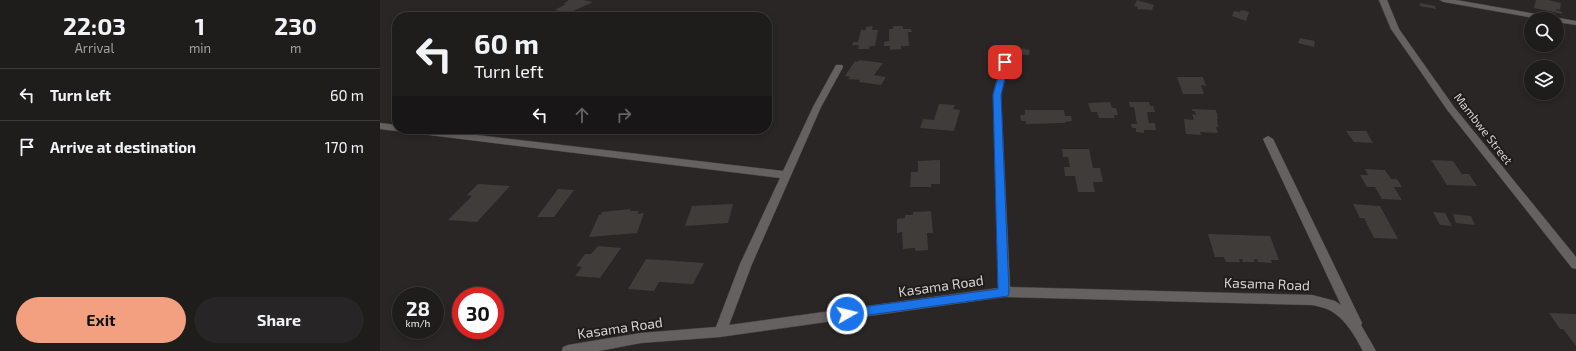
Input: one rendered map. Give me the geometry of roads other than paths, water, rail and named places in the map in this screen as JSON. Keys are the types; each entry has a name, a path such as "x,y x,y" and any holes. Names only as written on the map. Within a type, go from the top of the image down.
{"street":[{"name":"Mambwe Street","path":"1383,0 1395,29 1451,110 1576,265"},
{"path":"1444,0 1524,14"},
{"path":"1564,21 1576,23"},
{"path":"1004,292 997,95 1005,62"},
{"path":"720,332 746,264 817,107 839,67"},
{"path":"380,126 392,127"},
{"path":"444,134 787,175"},
{"path":"1268,139 1362,336"},
{"name":"Kasama Road","path":"568,351 641,338 720,332 1004,292 1312,300 1332,306 1348,318 1362,336 1370,351"}]}
